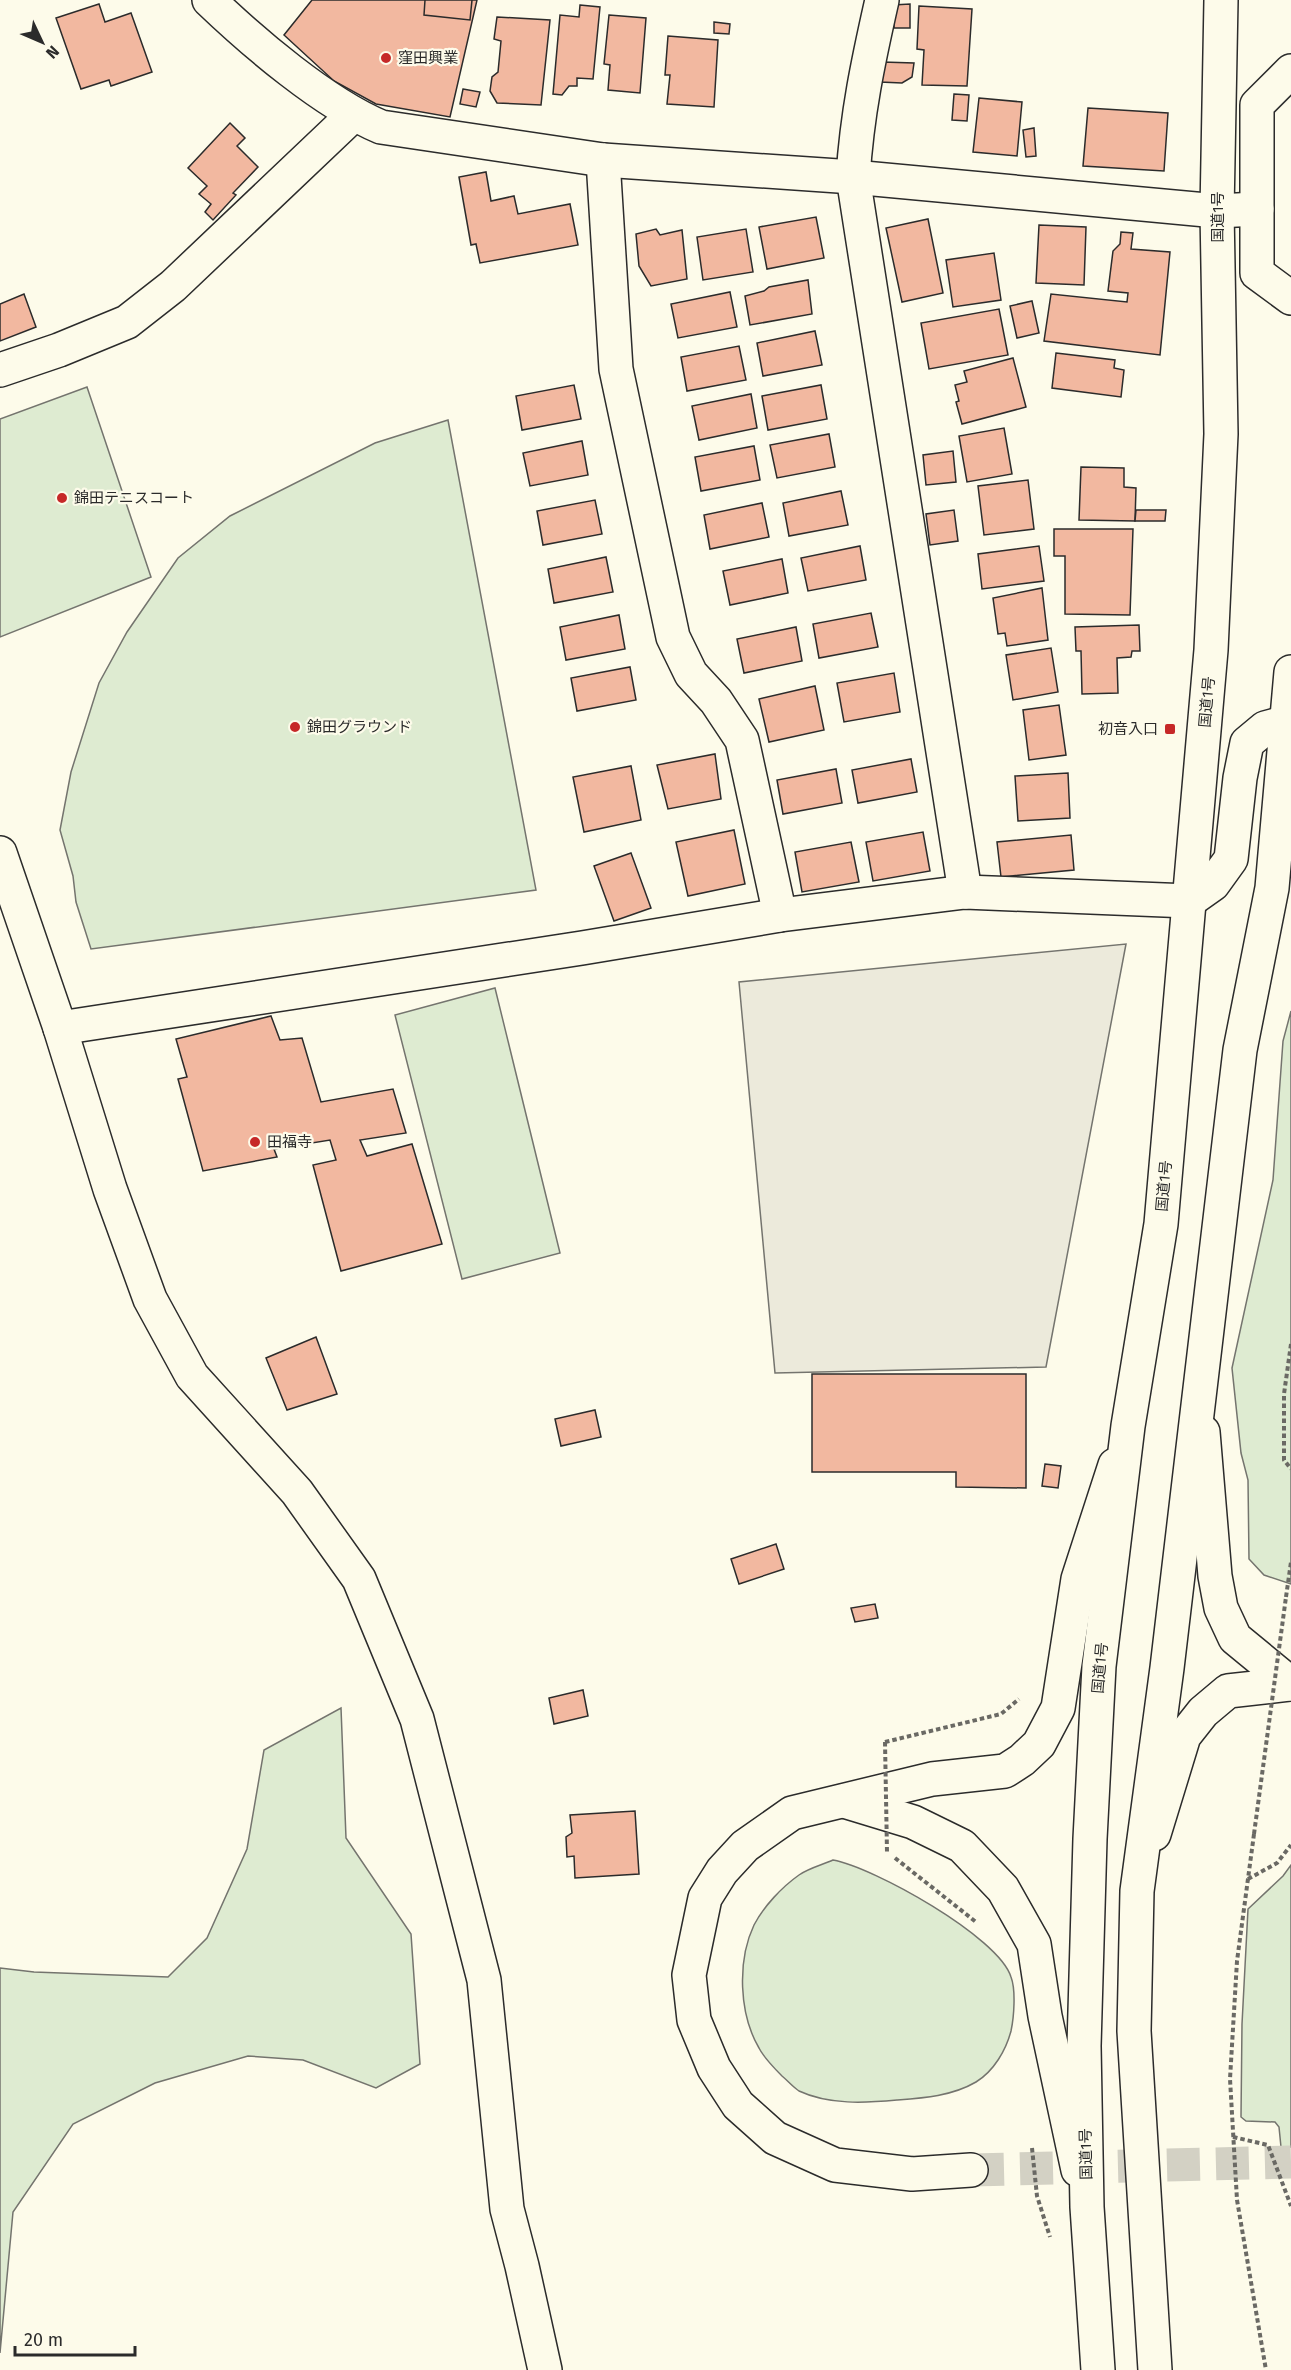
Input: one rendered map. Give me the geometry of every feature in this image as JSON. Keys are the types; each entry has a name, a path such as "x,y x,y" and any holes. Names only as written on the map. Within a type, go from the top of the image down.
{"main road":[{"path":"209,0 282,62 353,116 381,128 603,160 853,177 1217,211 1257,209"},
{"path":"882,0 863,80 856,130 853,177 965,892"},
{"name":"国道1号","path":"1098,2370 1086,2207 1084,2046 1091,1816 1099,1666 1128,1426 1161,1224 1211,650 1220,446 1217,211 1221,0"},
{"path":"1291,71 1257,105 1257,273 1291,298"},
{"path":"0,370 59,350 127,322 173,286 353,116"},
{"path":"603,160 616,369 673,637 691,674 717,701 742,740 780,915"},
{"path":"1155,2370 1134,2031 1137,1891 1167,1668 1240,1050 1282,889 1287,722 1291,672"},
{"path":"60,1028 582,948 780,915 965,892 1189,901 1213,884 1231,859 1240,778 1247,743 1265,728 1287,722"},
{"path":"0,853 60,1028 110,1189 150,1299 192,1376 297,1492 359,1579 417,1719 484,1980 507,2210 545,2370"},
{"path":"1137,1891 1184,1736 1203,1712 1228,1691 1291,1684 1235,1638 1221,1608 1215,1576 1200,1394"},
{"path":"971,2170 912,2174 835,2165 776,2138 738,2105 714,2068 694,2020 689,1975 705,1898 722,1871 745,1846 792,1812 932,1779 1005,1771 1022,1760 1039,1744 1058,1708 1078,1579 1128,1426"},
{"path":"843,1800 913,1822 962,1846 1003,1889 1034,1944 1045,2016 1086,2207"}],"path":[{"path":"1291,1344 1284,1394 1284,1460 1291,1469"},
{"path":"1266,2370 1237,2200 1230,2079 1237,1961 1291,1562"},
{"path":"975,1921 887,1852 885,1742 1001,1714"},
{"path":"1248,1880 1277,1863 1291,1845"},
{"path":"1233,2137 1268,2145 1291,2206"}],"green space":[{"name":"錦田テニスコート","path":"87,387 151,577 0,637 0,419"},
{"name":"錦田グラウンド","path":"448,420 536,890 91,949 76,902 73,876 60,830 71,772 99,683 127,632 178,558 230,516 375,443"},
{"path":"495,988 560,1253 462,1279 395,1015"},
{"path":"1291,1011 1291,1584 1264,1575 1249,1559 1248,1480 1241,1453 1232,1368 1273,1180 1283,1041"},
{"path":"341,1708 346,1838 411,1934 420,2064 376,2088 303,2060 248,2056 155,2083 73,2124 13,2212 0,2353 0,1968 34,1972 168,1977 207,1938 247,1849 264,1750"},
{"path":"833,1860 852,1865 876,1876 933,1906 984,1943 1002,1961 1011,1977 1014,1989 1011,2031 998,2060 976,2082 948,2093 928,2097 872,2102 835,2101 799,2091 776,2070 761,2052 747,2020 743,1987 745,1955 754,1925 768,1904 793,1880 811,1868"},
{"path":"1291,1865 1291,2147 1281,2147 1279,2127 1275,2122 1246,2121 1241,2117 1242,2024 1248,1909 1283,1876"}],"shaded area":[{"path":"1126,944 1046,1367 775,1373 739,982"}],"building":[{"name":"窪田興業","path":"312,0 477,0 450,117 376,104 334,81 284,35"},
{"path":"425,0 472,0 470,20 424,15"},
{"path":"99,4 105,22 131,13 152,72 111,86 109,80 81,89 56,18"},
{"path":"910,4 910,28 894,28 893,5"},
{"path":"580,5 600,7 593,79 577,78 577,86 569,86 562,95 553,94 560,15 579,17"},
{"path":"919,6 972,9 967,86 922,85 924,50 917,49"},
{"path":"609,15 646,18 640,93 608,90 610,65 604,64"},
{"path":"497,17 550,20 541,105 497,103 490,91 492,77 498,72 501,41 494,39"},
{"path":"714,22 730,24 729,34 714,33"},
{"path":"668,36 718,40 714,107 667,104 670,75 665,75"},
{"path":"882,62 914,63 912,77 902,83 880,82"},
{"path":"463,89 480,92 476,107 460,104"},
{"path":"954,94 969,95 967,121 952,120"},
{"path":"979,98 1022,102 1017,156 973,152"},
{"path":"1088,108 1168,113 1164,171 1083,166"},
{"path":"230,123 245,138 237,146 258,167 233,193 236,195 213,220 205,212 211,204 199,194 207,186 188,168"},
{"path":"1034,128 1036,156 1026,157 1023,130"},
{"path":"486,172 491,201 514,196 518,214 570,204 578,245 480,263 476,244 471,245 459,177"},
{"path":"816,217 824,258 767,269 759,227"},
{"path":"928,219 943,293 902,302 886,228"},
{"path":"1039,225 1086,227 1084,285 1036,283"},
{"path":"656,229 660,235 682,230 687,279 651,286 639,266 636,234"},
{"path":"746,229 753,272 703,280 697,237"},
{"path":"1121,232 1133,233 1131,249 1170,252 1160,355 1044,341 1051,294 1127,302 1128,293 1108,291 1113,251 1120,244"},
{"path":"994,253 1001,300 953,307 946,260"},
{"path":"808,280 812,314 750,325 745,296 764,291 769,287"},
{"path":"730,292 737,327 678,338 671,304"},
{"path":"24,294 36,327 0,341 0,304"},
{"path":"1032,301 1039,333 1017,338 1010,306"},
{"path":"999,309 1008,355 929,369 921,323"},
{"path":"815,331 822,365 763,376 757,343"},
{"path":"739,346 746,380 687,391 681,357"},
{"path":"1056,353 1115,360 1114,368 1124,370 1121,397 1052,388"},
{"path":"1013,358 1026,407 962,424 956,402 959,401 955,385 967,382 964,371"},
{"path":"574,385 581,419 522,430 516,396"},
{"path":"821,385 827,419 768,430 762,396"},
{"path":"751,394 757,428 699,440 692,406"},
{"path":"1004,428 1012,474 967,482 959,436"},
{"path":"829,434 835,467 777,478 770,445"},
{"path":"582,441 588,475 530,486 523,453"},
{"path":"754,446 760,480 701,491 695,457"},
{"path":"953,451 956,482 926,485 923,455"},
{"path":"1081,467 1124,468 1124,487 1136,488 1135,521 1079,520"},
{"path":"1028,480 1034,529 984,535 978,486"},
{"path":"841,491 848,525 789,536 783,503"},
{"path":"595,500 602,534 543,545 537,511"},
{"path":"762,503 769,537 710,549 704,515"},
{"path":"954,510 958,541 930,545 926,514"},
{"path":"1136,510 1166,510 1165,521 1135,521"},
{"path":"1054,529 1133,529 1130,615 1065,614 1065,556 1054,556"},
{"path":"860,546 866,580 808,591 801,558"},
{"path":"1039,546 1044,581 982,589 978,554"},
{"path":"606,557 613,592 554,603 548,569"},
{"path":"782,559 788,593 730,605 723,571"},
{"path":"1042,588 1048,640 1007,646 1005,633 998,634 993,598"},
{"path":"871,613 878,647 819,658 813,624"},
{"path":"619,615 625,649 566,660 560,627"},
{"path":"1139,625 1140,651 1132,651 1131,657 1117,658 1118,693 1082,694 1081,651 1076,651 1075,627"},
{"path":"796,627 802,661 744,673 737,639"},
{"path":"1051,648 1058,692 1013,700 1006,655"},
{"path":"630,667 636,700 577,711 571,678"},
{"path":"894,673 900,712 844,722 837,683"},
{"path":"815,686 824,730 769,742 759,699"},
{"path":"1059,705 1066,755 1029,760 1023,710"},
{"path":"715,754 721,799 668,809 657,765"},
{"path":"911,759 917,792 858,803 852,770"},
{"path":"631,766 641,820 584,832 573,777"},
{"path":"836,769 842,803 783,814 777,780"},
{"path":"1068,773 1070,818 1018,821 1015,776"},
{"path":"734,830 745,884 688,896 676,842"},
{"path":"923,832 930,871 873,881 866,842"},
{"path":"1071,835 1074,870 1001,877 997,842"},
{"path":"851,842 859,882 802,892 795,852"},
{"path":"631,853 651,908 614,921 594,866"},
{"name":"田福寺","path":"271,1016 280,1040 302,1038 321,1102 393,1089 406,1133 360,1140 367,1156 412,1144 442,1244 341,1271 313,1165 336,1160 330,1140 274,1149 277,1157 203,1171 178,1079 187,1077 176,1039"},
{"path":"316,1337 337,1394 287,1410 266,1358"},
{"path":"812,1374 1026,1374 1026,1488 956,1487 956,1472 812,1472"},
{"path":"595,1410 601,1437 561,1446 555,1419"},
{"path":"1045,1464 1061,1466 1058,1488 1042,1486"},
{"path":"776,1544 784,1569 739,1584 731,1559"},
{"path":"875,1604 878,1618 855,1622 851,1608"},
{"path":"583,1690 588,1716 554,1724 549,1698"},
{"path":"635,1811 639,1874 575,1878 574,1856 567,1857 566,1837 572,1833 570,1815"}],"tunnel":[{"path":"971,2170 1291,2162"}],"place":[{"name":"窪田興業","path":"386,58"},
{"name":"錦田テニスコート","path":"62,498"},
{"name":"錦田グラウンド","path":"295,727"},
{"name":"初音入口","path":"1170,729"},
{"name":"田福寺","path":"255,1142"}]}
